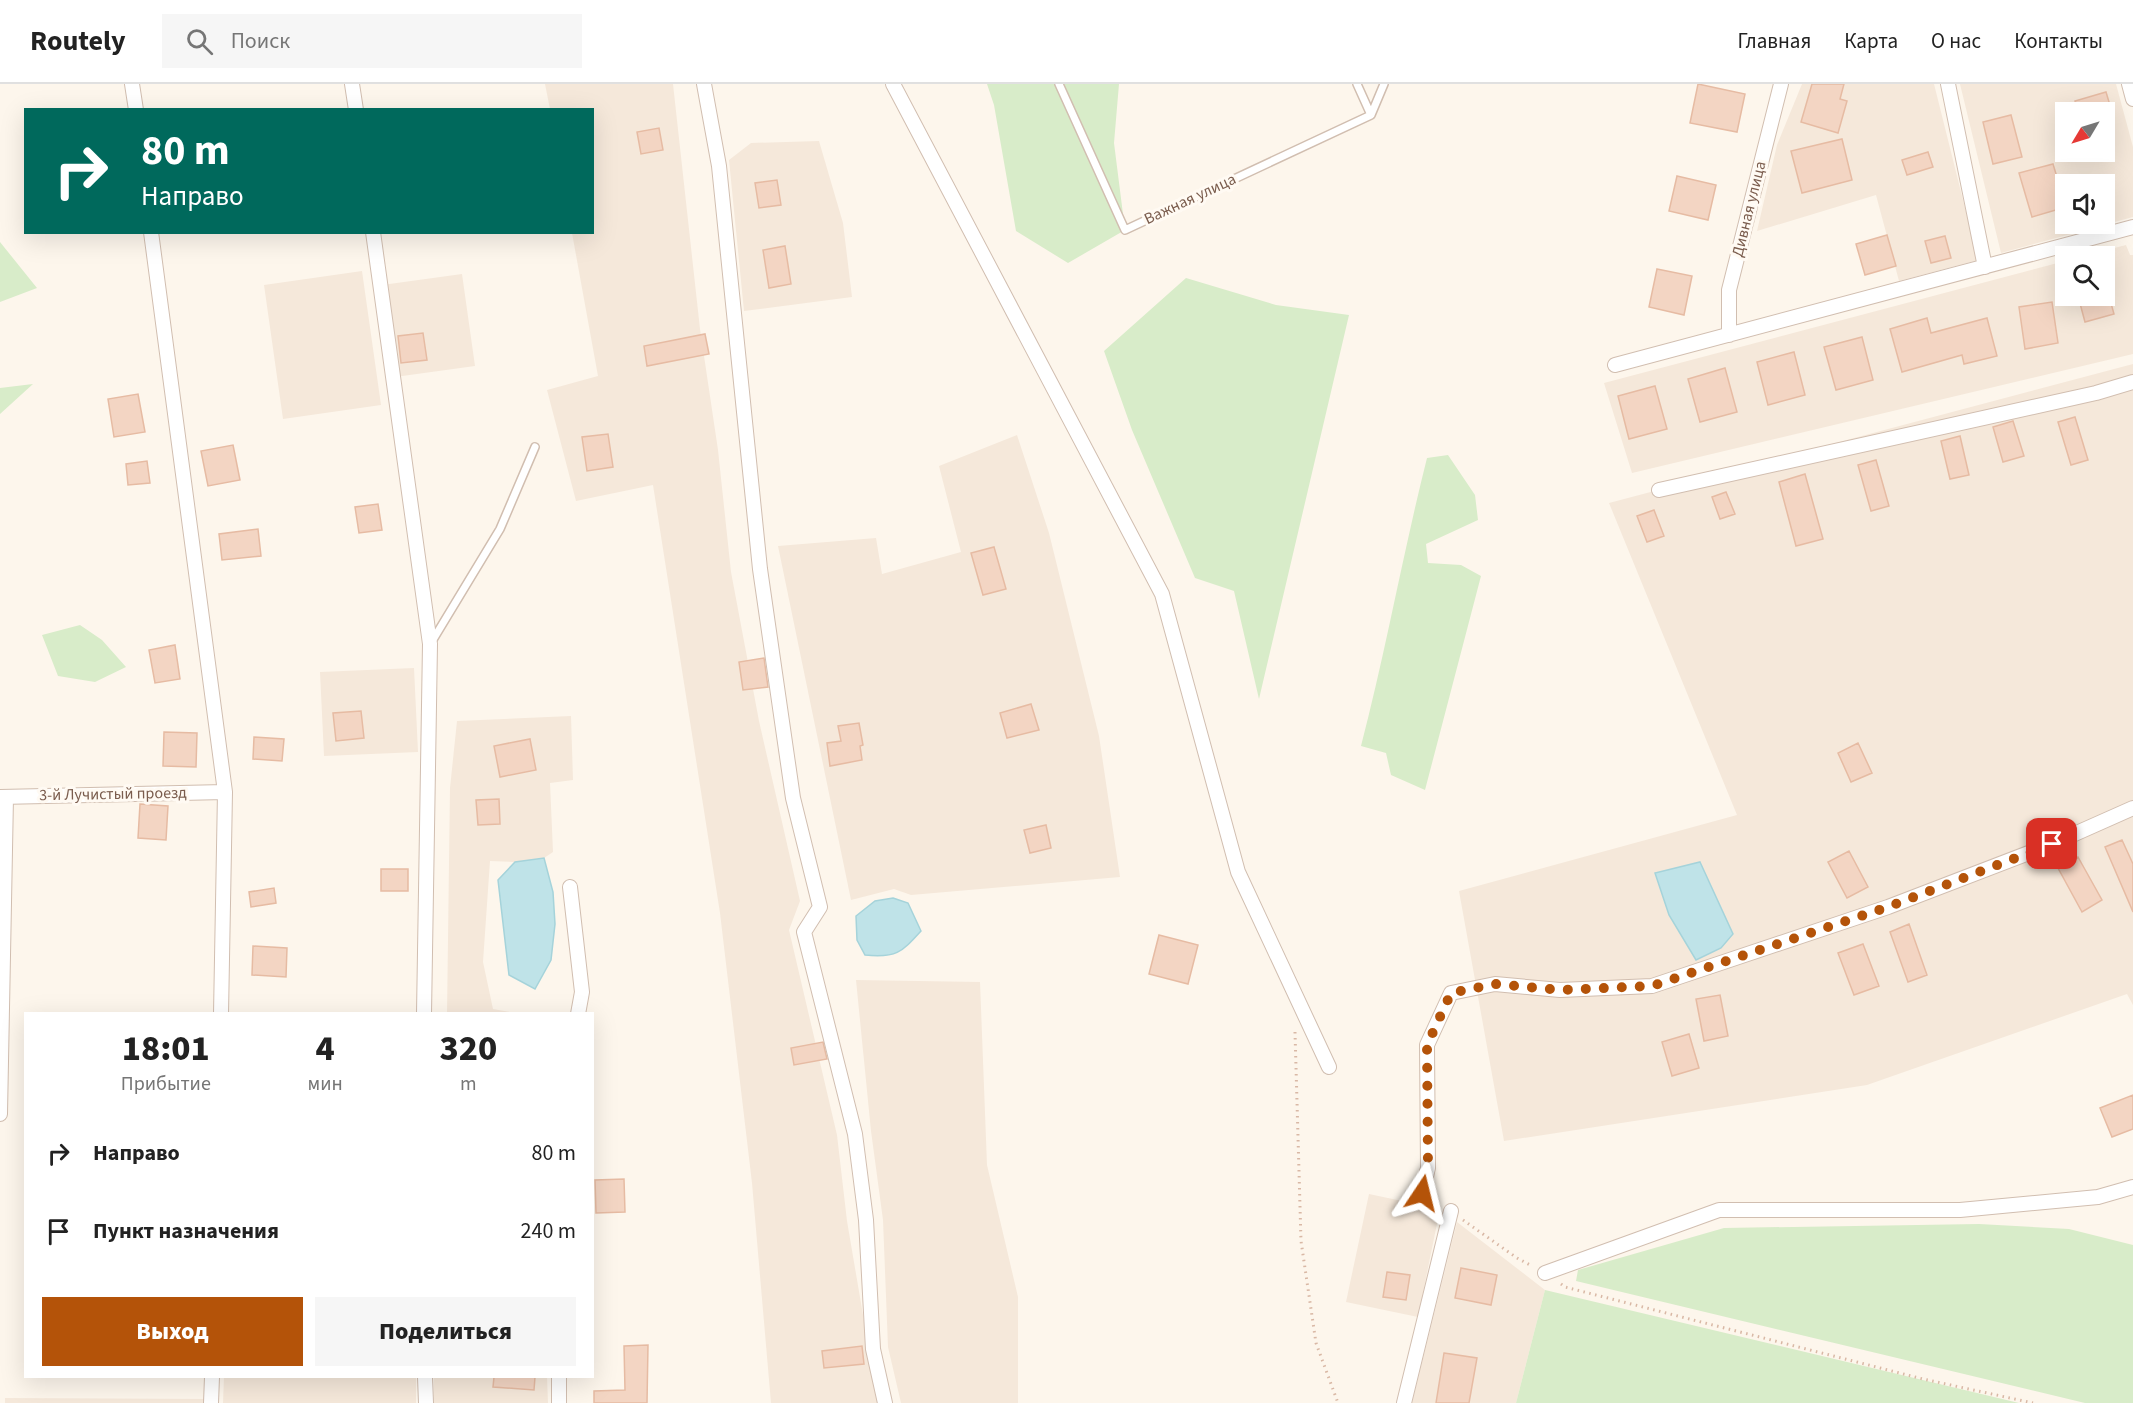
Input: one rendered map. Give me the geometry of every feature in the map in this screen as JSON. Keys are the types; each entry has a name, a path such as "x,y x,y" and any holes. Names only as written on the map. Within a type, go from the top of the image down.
{"street":[{"path":"132,84 135,108"},
{"path":"352,84 356,108"},
{"path":"704,84 719,166 760,569 793,798 820,907 804,932 855,1134 866,1220 873,1349 885,1403"},
{"path":"893,84 1162,594 1238,872 1329,1067"},
{"name":"Дивная улица","path":"1729,334 1729,290 1781,84"},
{"path":"1948,84 1985,267"},
{"path":"2129,84 2133,99"},
{"path":"1615,365 2133,227"},
{"path":"152,234 225,792 221,1012"},
{"path":"373,234 430,644 424,1012"},
{"path":"1659,490 2096,393 2133,382"},
{"name":"3-й Лучистый проезд","path":"3,797 225,792"},
{"path":"0,1114 3,797"},
{"path":"1422,1193 1428,1168 1427,1045 1451,993 1495,984 1560,990 1652,986 1888,907 2052,844 2133,808"},
{"path":"570,887 582,992 578,1012"},
{"path":"1545,1273 1719,1210 1960,1210 2098,1197 2133,1187"},
{"path":"1404,1403 1451,1212"},
{"path":"211,1403 212,1378"},
{"path":"425,1378 426,1403"},
{"path":"559,1378 559,1403"}],"lane":[{"name":"Важная улица","path":"1059,84 1125,230 1371,115"},
{"path":"1357,84 1371,115"},
{"path":"1371,115 1384,84"},
{"path":"430,644 500,529 536,447"}],"path":[{"path":"1299,1002 1295,1033 1301,1240 1316,1344 1338,1403"},
{"path":"1451,1212 1517,1258 1565,1287 1923,1379 2033,1403"}],"shaded area":[{"path":"545,84 673,84 700,329 718,450 731,572 759,721 800,901 789,930 837,1135 847,1221 878,1403 771,1403 752,1183 720,913 653,485 576,501 547,390 598,376 572,234 594,234 594,108 550,108"},
{"path":"1802,84 1934,84 1978,260 1899,281 1876,195 1757,231 1777,145"},
{"path":"1960,84 2116,84 2133,147 2133,217 2115,222 2115,174 2055,174 2055,234 2071,234 2001,253"},
{"path":"819,141 843,223 852,297 744,311 729,160 751,143"},
{"path":"2126,245 2130,255 2133,255 2133,354 1632,473 1604,383 2055,264 2055,306 2115,306 2115,248"},
{"path":"362,271 381,405 283,419 264,285"},
{"path":"462,274 475,366 395,377 382,285"},
{"path":"2133,364 2133,1005 2127,994 1867,1085 1504,1141 1459,891 1737,815 1609,503"},
{"path":"1017,435 1049,533 1099,736 1120,877 911,895 894,889 851,900 778,546 876,538 882,574 961,552 939,466"},
{"path":"414,668 418,752 324,756 320,672"},
{"path":"571,716 573,780 550,783 553,852 544,858 515,862 490,861 483,962 493,1009 510,1012 447,1012 450,788 457,721"},
{"path":"856,980 980,982 987,1165 1018,1297 1018,1403 901,1403 888,1347 883,1220 871,1131"},
{"path":"1369,1194 1440,1209 1418,1317 1346,1302"},
{"path":"1457,1222 1545,1290 1516,1403 1412,1403"},
{"path":"224,1378 416,1378 416,1403 223,1403"},
{"path":"434,1378 547,1378 548,1403 434,1403"},
{"path":"5,1398 206,1399 206,1403 5,1403"}],"green space":[{"path":"987,84 1119,84 1114,143 1125,230 1068,263 1016,231 994,105"},
{"path":"0,242 37,288 0,302"},
{"path":"1186,278 1276,305 1349,315 1259,699 1234,591 1195,578 1132,430 1104,351"},
{"path":"33,384 0,414 0,388"},
{"path":"1448,455 1475,495 1478,520 1426,544 1428,563 1461,565 1481,576 1425,790 1391,775 1386,753 1361,746 1427,458"},
{"path":"80,625 102,640 126,667 95,682 58,676 42,635"},
{"path":"1979,1224 2069,1229 2133,1245 2133,1403 2085,1403 1576,1281 1578,1270 1724,1228"},
{"path":"1545,1290 2019,1403 1516,1403"}],"water":[{"path":"544,858 553,892 555,924 551,960 535,989 509,975 498,880 515,862"},
{"path":"1700,862 1733,934 1721,948 1696,960 1669,915 1655,873"},
{"path":"893,898 908,903 921,931 903,949 891,955 865,955 857,940 856,916 875,901"}],"building":[{"path":"1698,84 1745,94 1737,132 1690,123"},
{"path":"1812,84 1844,84 1840,99 1847,101 1838,133 1801,122"},
{"path":"2106,92 2109,102 2075,102"},
{"path":"2011,115 2022,157 1993,164 1983,122"},
{"path":"659,128 663,150 641,154 637,132"},
{"path":"1842,139 1852,180 1802,193 1791,151"},
{"path":"1928,152 1933,167 1907,175 1902,160"},
{"path":"2053,164 2056,174 2055,210 2032,217 2019,173"},
{"path":"1677,176 1716,185 1708,220 1669,211"},
{"path":"777,180 781,205 759,208 755,183"},
{"path":"1887,235 1896,266 1865,275 1856,244"},
{"path":"1945,236 1951,258 1931,263 1925,241"},
{"path":"785,246 791,284 769,288 763,250"},
{"path":"1657,269 1692,276 1684,315 1649,307"},
{"path":"2052,302 2058,343 2025,349 2019,307"},
{"path":"2081,306 2112,306 2114,314 2085,322"},
{"path":"1927,318 1931,333 1987,318 1997,356 1964,364 1962,355 1902,372 1890,329"},
{"path":"423,333 427,360 401,363 398,336"},
{"path":"705,334 709,354 647,366 644,346"},
{"path":"1862,337 1873,380 1836,390 1824,347"},
{"path":"1794,352 1805,395 1768,405 1757,362"},
{"path":"1725,368 1737,412 1700,422 1688,379"},
{"path":"1655,386 1667,429 1629,439 1618,396"},
{"path":"138,394 145,432 114,437 108,399"},
{"path":"2075,417 2088,460 2071,465 2058,422"},
{"path":"2013,421 2024,456 2003,462 1993,427"},
{"path":"608,434 613,467 587,471 582,437"},
{"path":"1960,436 1969,475 1950,479 1941,441"},
{"path":"233,445 240,480 208,486 201,451"},
{"path":"1876,460 1889,506 1871,511 1858,465"},
{"path":"147,461 150,483 128,485 126,464"},
{"path":"1805,474 1823,539 1796,546 1779,482"},
{"path":"1726,492 1735,514 1720,519 1712,497"},
{"path":"378,504 382,530 359,533 355,507"},
{"path":"1654,510 1664,536 1647,542 1637,516"},
{"path":"258,529 261,556 222,560 219,534"},
{"path":"994,547 1006,589 983,595 971,553"},
{"path":"175,645 180,679 155,683 149,650"},
{"path":"764,658 768,687 743,690 739,662"},
{"path":"1031,704 1039,730 1007,738 1000,713"},
{"path":"361,711 364,738 336,741 333,713"},
{"path":"859,723 863,745 860,746 862,760 830,766 827,743 841,741 838,726"},
{"path":"164,732 197,733 196,767 163,766"},
{"path":"254,737 284,739 282,761 253,759"},
{"path":"530,739 536,770 500,777 494,746"},
{"path":"1858,743 1872,773 1851,782 1838,753"},
{"path":"499,799 500,824 478,825 476,800"},
{"path":"140,804 168,806 166,840 138,838"},
{"path":"1046,825 1051,848 1030,853 1024,830"},
{"path":"2122,840 2133,864 2133,912 2105,847"},
{"path":"1849,851 1868,887 1847,898 1828,862"},
{"path":"2078,857 2102,900 2082,912 2058,868"},
{"path":"381,869 408,869 408,891 381,891"},
{"path":"274,888 276,903 251,907 249,892"},
{"path":"1909,924 1927,975 1908,982 1890,932"},
{"path":"1159,935 1198,945 1188,984 1149,974"},
{"path":"1863,944 1879,986 1854,995 1838,953"},
{"path":"253,946 287,948 286,977 252,975"},
{"path":"1720,995 1728,1036 1704,1041 1696,999"},
{"path":"1689,1034 1699,1068 1672,1076 1662,1042"},
{"path":"823,1042 827,1059 794,1065 791,1048"},
{"path":"2133,1095 2133,1129 2112,1137 2100,1108"},
{"path":"624,1179 625,1212 596,1213 595,1180"},
{"path":"1461,1268 1497,1275 1491,1305 1455,1298"},
{"path":"1387,1272 1410,1275 1406,1300 1383,1297"},
{"path":"648,1345 647,1403 594,1403 594,1391 625,1390 624,1346"},
{"path":"862,1346 864,1364 824,1368 822,1351"},
{"path":"1444,1353 1477,1358 1469,1403 1436,1403"},
{"path":"494,1378 535,1378 534,1390 493,1387"}],"route":[{"path":"1422,1193 1428,1168 1427,1045 1451,993 1495,984 1560,990 1652,986 1888,907 2052,844"}]}
